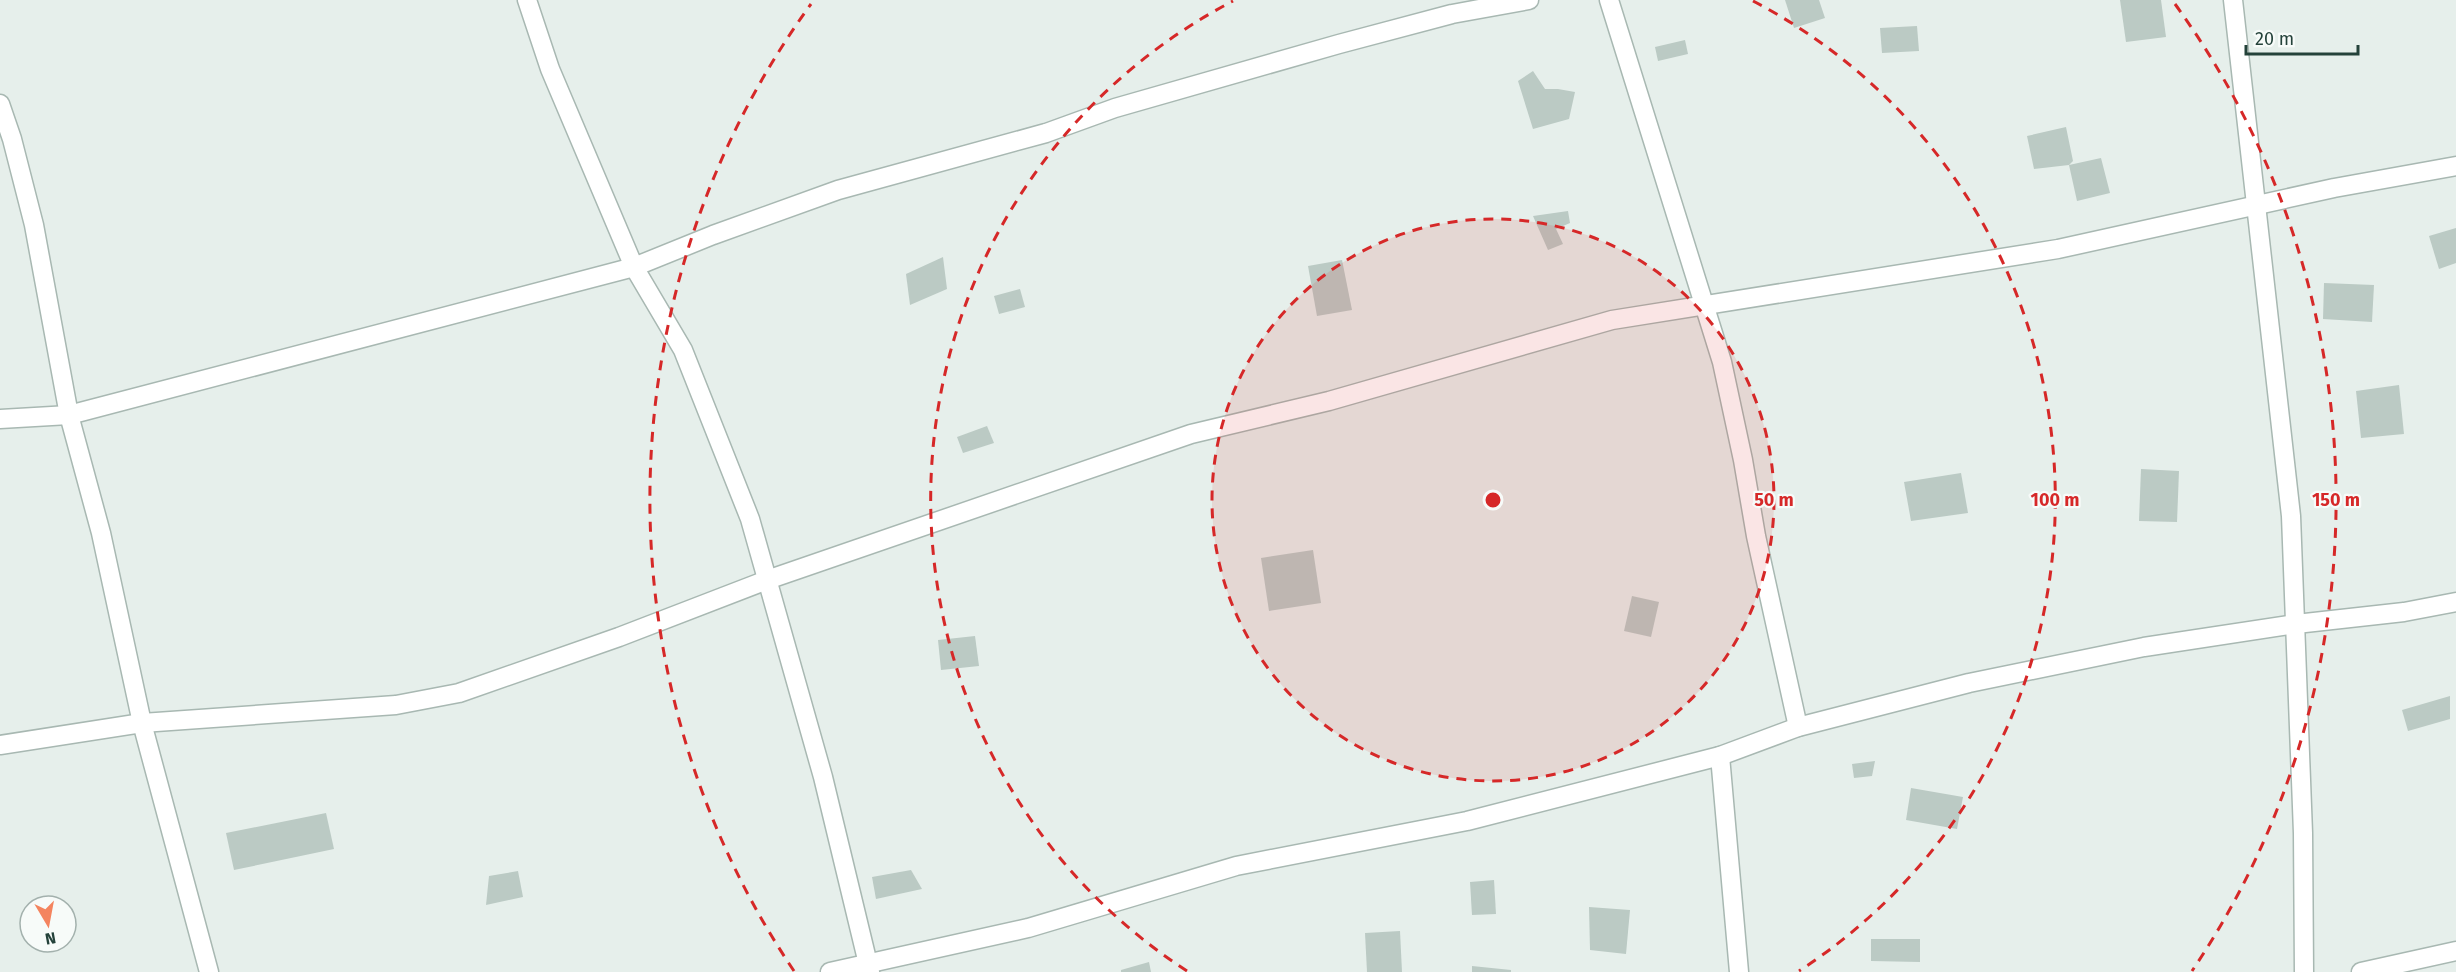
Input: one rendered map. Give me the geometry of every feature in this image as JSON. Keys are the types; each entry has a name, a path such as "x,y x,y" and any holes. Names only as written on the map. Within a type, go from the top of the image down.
{"street":[{"path":"526,0 550,69 634,267 683,350 750,519 823,777 869,968"},
{"path":"0,418 69,415 634,267 713,235 838,190 1047,133 1115,108 1328,47 1452,14 1529,0"},
{"path":"1609,0 1722,362 1743,460 1756,536 1798,727"},
{"path":"2233,0 2291,516 2296,624 2304,972"},
{"path":"0,104 12,139 34,225 69,415 101,533 142,723 209,972"},
{"path":"0,745 142,723 396,705 459,693 620,637 767,580 1191,434 1329,401 1612,321 2058,249 2334,188 2456,166"},
{"path":"830,972 869,968 1028,928 1236,866 1467,821 1720,756 1798,727 1969,683 2144,647 2296,624 2404,612 2456,602"},
{"path":"1720,756 1739,972"},
{"path":"2361,972 2456,951"}],"building":[{"path":"1785,0 1819,0 1825,18 1794,28"},
{"path":"2120,0 2161,0 2166,37 2126,42"},
{"path":"1917,26 1919,51 1882,53 1880,28"},
{"path":"1685,40 1688,54 1658,61 1655,47"},
{"path":"1533,71 1545,89 1575,92 1569,119 1533,129 1518,81"},
{"path":"2066,127 2073,161 2069,165 2034,169 2027,136"},
{"path":"2101,158 2110,193 2077,201 2069,165"},
{"path":"1568,211 1570,223 1556,229 1563,244 1548,250 1533,216"},
{"path":"2456,228 2456,263 2439,269 2429,236"},
{"path":"943,257 947,289 910,305 906,274"},
{"path":"1342,260 1352,310 1317,316 1308,266"},
{"path":"2324,283 2374,285 2372,322 2323,319"},
{"path":"1020,289 1025,307 999,314 994,296"},
{"path":"2399,385 2404,434 2361,438 2356,391"},
{"path":"987,426 994,443 963,453 957,437"},
{"path":"2141,469 2179,471 2177,522 2139,521"},
{"path":"1961,473 1968,513 1911,521 1904,482"},
{"path":"1313,550 1321,603 1269,611 1261,558"},
{"path":"1632,596 1659,602 1651,637 1624,631"},
{"path":"975,636 979,666 941,670 938,640"},
{"path":"2450,696 2450,719 2408,731 2402,710"},
{"path":"1875,761 1872,776 1854,778 1852,764"},
{"path":"1911,788 1963,797 1957,829 1906,820"},
{"path":"326,813 334,849 234,870 226,833"},
{"path":"911,870 922,889 876,899 872,877"},
{"path":"518,871 523,897 486,905 489,876"},
{"path":"1494,880 1496,914 1472,915 1470,882"},
{"path":"1589,907 1630,910 1626,954 1590,950"},
{"path":"1400,931 1402,972 1367,972 1365,933"},
{"path":"1871,939 1920,939 1920,962 1871,961"},
{"path":"1149,962 1151,972 1121,972 1121,970"},
{"path":"1472,966 1511,970 1511,972 1472,972"}]}
